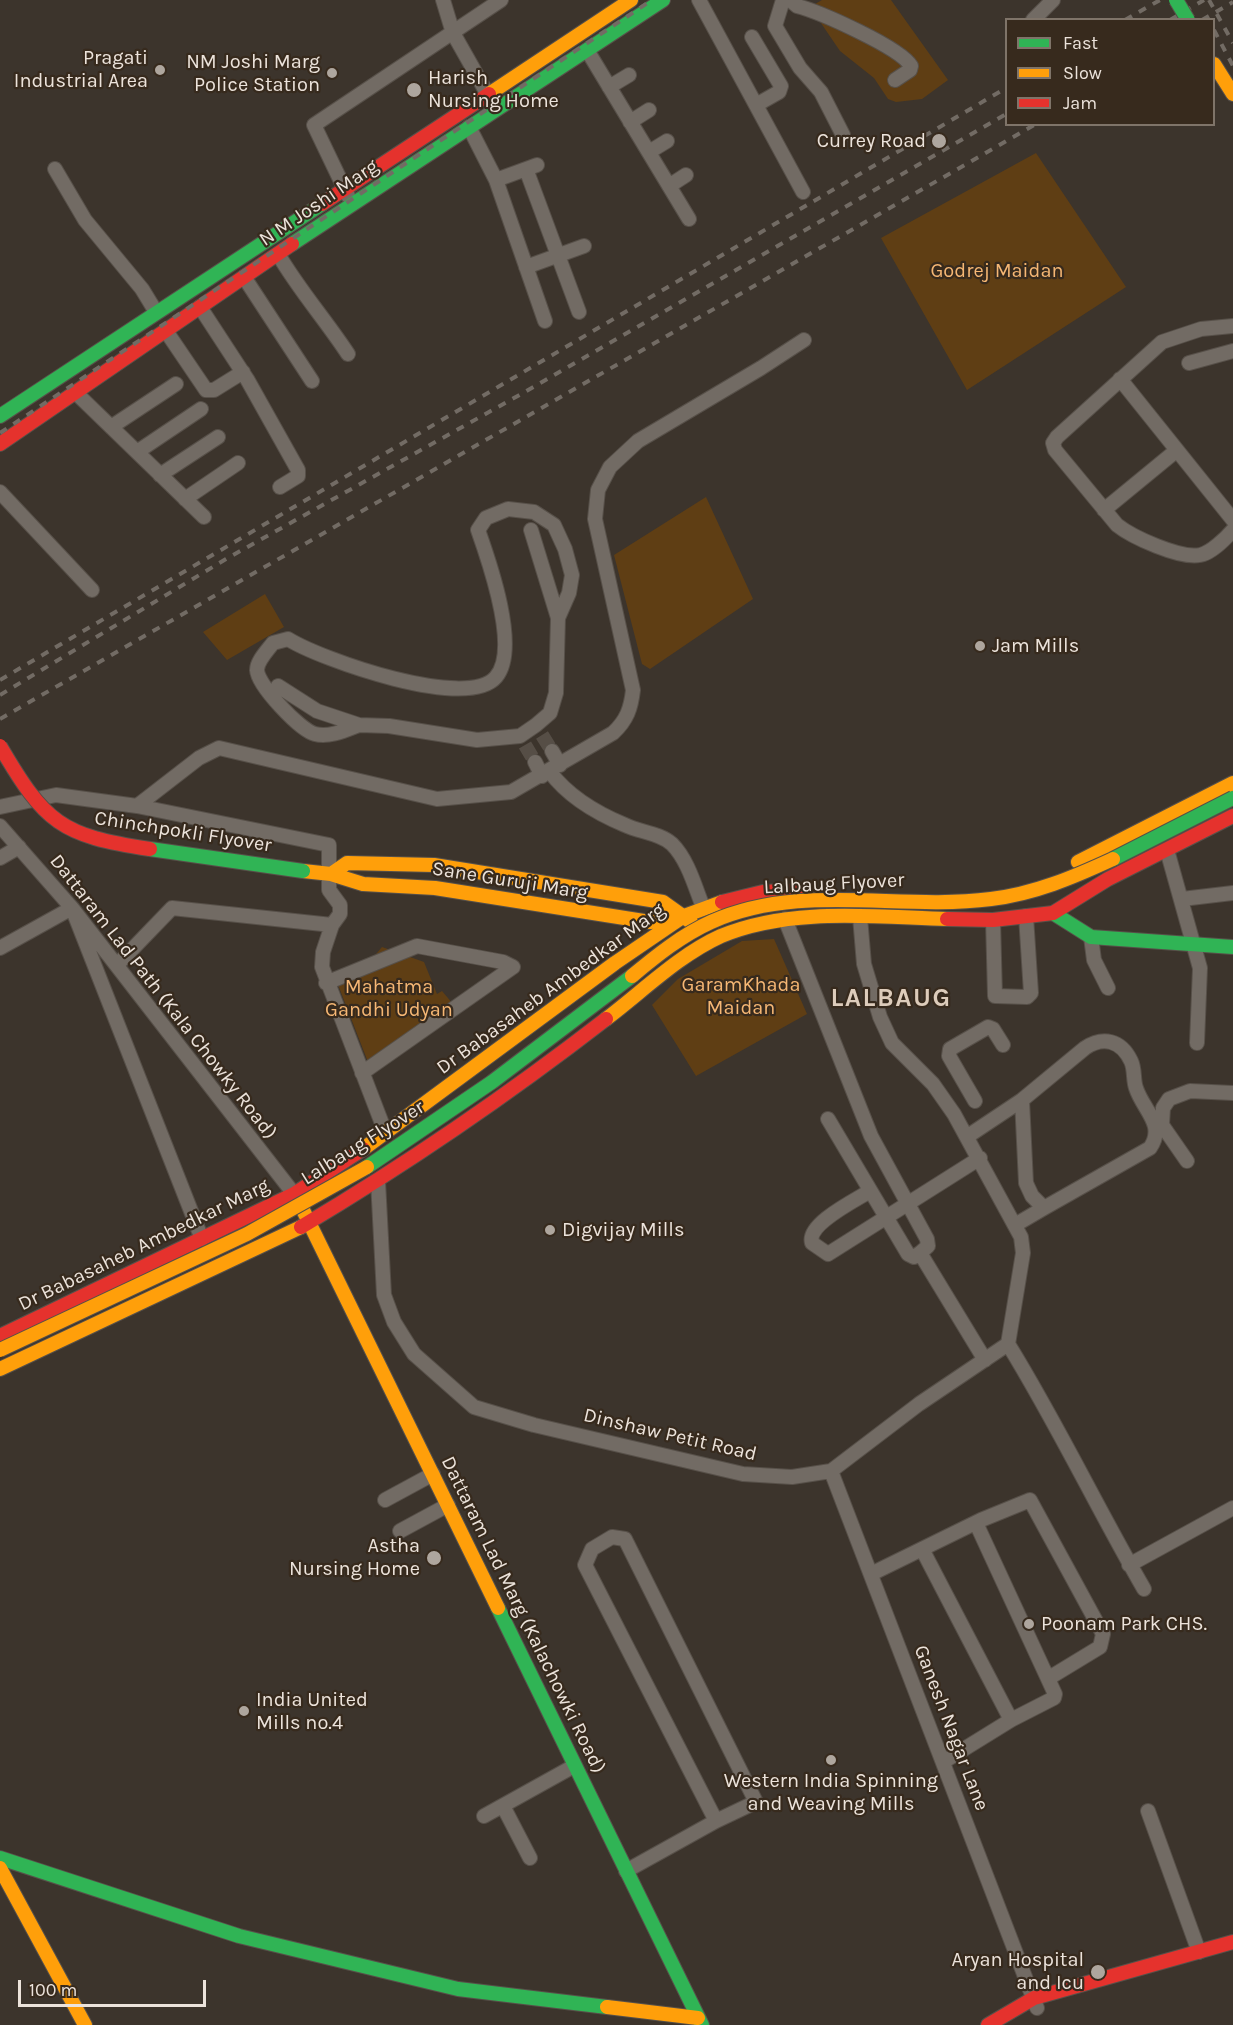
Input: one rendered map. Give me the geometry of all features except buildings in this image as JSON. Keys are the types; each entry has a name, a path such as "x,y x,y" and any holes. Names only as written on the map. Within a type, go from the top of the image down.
{"main road":[{"name":"N M Joshi Marg","path":"0,416 631,0"},
{"name":"N M Joshi Marg","path":"0,444 352,203 663,0"},
{"path":"1176,0 1187,18"},
{"path":"1215,66 1233,94"},
{"name":"Chinchpokli Flyover","path":"0,746 33,802 54,822 77,834 101,842 331,874"},
{"name":"Dr Babasaheb Ambedkar Marg","path":"0,1336 87,1296 294,1194 386,1134 615,963 684,916 703,907 763,892 818,889 991,890 1043,878 1099,853 1233,783"},
{"name":"Lalbaug Flyover","path":"0,1350 273,1222 378,1160 520,1063 675,942 711,922 763,905 818,900 989,899 1039,890 1098,865 1233,798"},
{"name":"Lalbaug Flyover","path":"0,1357 280,1227 396,1157 529,1066 684,946 718,926 765,911 818,907 990,905 1043,896 1233,806"},
{"path":"0,1369 175,1289 310,1221 378,1181 535,1074 690,954 722,936 785,919 860,917 993,920 1053,913 1108,879 1233,816"},
{"path":"331,874 347,863 434,865 663,902 684,916 712,942"},
{"name":"Sane Guruji Marg","path":"331,874 363,884 435,888 650,922 684,916"},
{"path":"1053,913 1091,938 1233,947"},
{"name":"Dattaram Lad Marg (Kalachowki Road)","path":"294,1194 310,1221 700,2022"},
{"path":"0,1858 239,1936 458,1989 700,2022"},
{"path":"0,1868 85,2025"},
{"path":"988,2025 1036,2003 1233,1942"},
{"path":"1008,2025 1036,2003 1233,1950"}],"street":[{"path":"443,0 453,33 496,109"},
{"path":"352,203 314,125 501,0"},
{"path":"699,0 803,192"},
{"path":"783,0 776,26 800,68 821,92 843,135"},
{"path":"790,0 797,6 854,27 869,39 901,55 911,66 910,70 895,80"},
{"path":"1035,18 1053,0"},
{"path":"752,37 781,86 779,93 756,105"},
{"path":"587,50 689,219"},
{"path":"609,87 629,75"},
{"path":"630,122 649,110"},
{"path":"469,127 496,180 545,321"},
{"path":"649,152 667,141"},
{"path":"496,180 531,167 558,256 579,312"},
{"path":"55,169 84,220 142,289 156,312"},
{"path":"669,186 686,175"},
{"path":"526,267 584,246"},
{"path":"278,254 302,294 312,303 348,354"},
{"path":"244,277 312,381"},
{"path":"200,307 243,372 298,471 298,476 280,487"},
{"path":"1233,326 1200,329 1162,342 1053,443 1055,450 1104,510 1126,532 1155,545 1191,555 1206,553 1233,530"},
{"path":"166,331 206,390 214,390 243,372"},
{"path":"137,806 199,759 219,748 437,799 511,792 551,771 613,733 623,723 631,708 633,690 595,519 598,490 610,467 638,441 762,368 804,339"},
{"path":"1190,363 1233,351"},
{"path":"1120,379 1233,520"},
{"path":"111,427 176,384"},
{"path":"75,393 204,517"},
{"path":"137,452 201,409"},
{"path":"160,475 218,437"},
{"path":"1104,510 1177,450"},
{"path":"185,499 238,463"},
{"path":"0,492 92,590"},
{"path":"359,725 324,735 313,734 302,727 265,689 259,679 258,664 273,643 288,639 322,657 386,677 461,688 483,687 498,676 503,658 505,633 500,601 478,530 486,518 508,509 534,512 554,525 572,575 569,593 558,618"},
{"path":"278,686 317,711 359,725 389,726 477,740 523,740 539,730 550,712 556,693 558,618 531,530"},
{"path":"551,771 552,751"},
{"path":"535,762 551,771 562,788 582,802 625,825 672,844 687,869 703,907"},
{"path":"0,807 56,795 137,806 329,845 331,874 329,890 340,906 340,914 332,925 323,952 322,967 326,983 386,1134"},
{"name":"Dattaram Lad Path (Kala Chowky Road)","path":"0,826 72,908 294,1194"},
{"path":"0,858 19,847"},
{"path":"1167,850 1182,899 1191,943 1200,968 1197,1043"},
{"path":"1182,899 1233,893"},
{"path":"0,948 72,908 202,1239"},
{"path":"117,965 172,908 332,925"},
{"path":"993,920 995,996 1027,997 1031,993 1026,916"},
{"path":"860,917 864,964 880,1017 892,1043 933,1084 954,1114 1018,1231 1023,1253 1008,1344 1036,1389 1144,1589"},
{"path":"785,919 871,1136 910,1203 928,1242 914,1257 908,1254 828,1119"},
{"path":"1091,938 1094,960 1108,987"},
{"path":"326,983 417,946 503,962 513,968 362,1073"},
{"path":"954,1114 976,1100 949,1056 950,1049 988,1026 993,1029 1003,1045"},
{"path":"968,1136 1022,1100 1096,1040 1108,1040 1122,1048 1132,1062 1138,1095 1156,1125 1156,1139 1150,1148 1044,1208 1018,1231"},
{"path":"1187,1161 1162,1125 1163,1108 1169,1100 1190,1091 1233,1094"},
{"path":"1022,1100 1026,1184 1032,1196 1044,1208"},
{"path":"870,1191 821,1221 812,1233 812,1243 828,1254 980,1158"},
{"name":"Dinshaw Petit Road","path":"378,1181 384,1294 387,1307 414,1354 474,1407 534,1425 743,1474 792,1477 831,1471 919,1404 1008,1344"},
{"path":"920,1253 985,1360"},
{"name":"Ganesh Nagar Lane","path":"831,1471 1036,2003"},
{"path":"385,1500 433,1474"},
{"path":"871,1574 976,1523 1030,1500 1103,1634 1100,1647 1049,1678"},
{"path":"400,1531 448,1505"},
{"path":"1130,1564 1233,1508"},
{"path":"943,1762 1011,1720 1054,1698 1055,1694 976,1523"},
{"path":"626,1871 716,1821 756,1802 625,1539 612,1537 591,1549 585,1565 716,1821"},
{"path":"922,1549 1011,1720"},
{"path":"484,1816 574,1766"},
{"path":"503,1806 530,1858"},
{"path":"1148,1811 1199,1952"}],"green space":[{"path":"822,0 891,0 948,80 922,99 896,102 888,99 874,78 840,51 810,7"},
{"name":"Godrej Maidan","path":"1036,153 1126,287 967,390 881,238"},
{"path":"706,497 753,599 650,669 642,664 614,555"},
{"path":"265,594 284,627 227,660 203,632"},
{"name":"GaramKhada Maidan","path":"774,939 807,1014 696,1076 652,1005 678,979 742,941"},
{"name":"Mahatma Gandhi Udyan","path":"382,947 424,962 437,994 442,991 453,1004 368,1062 335,977 366,966"}],"tunnel":[{"path":"542,735 552,751"},
{"path":"525,745 535,762"}],"railway":[{"path":"0,433 652,0"},
{"path":"1128,18 1160,0"},
{"path":"1173,18 1204,0"},
{"path":"1209,0 1233,43"},
{"path":"1205,18 1233,2"},
{"path":"1215,32 1233,66"},
{"path":"0,680 1005,89"},
{"path":"0,695 226,559 523,393 1005,115"},
{"path":"0,719 1033,126"}],"traffic: fast":[{"path":"292,244 663,0"},
{"path":"1176,0 1187,18"},
{"path":"0,416 322,204"},
{"path":"1113,859 1233,798"},
{"path":"150,849 303,871"},
{"path":"1053,913 1091,937 1233,947"},
{"path":"367,1167 492,1082 632,976"},
{"path":"498,1608 702,2025"},
{"path":"0,1858 239,1936 458,1989 607,2007"}],"traffic: slow":[{"path":"489,94 631,0"},
{"path":"1215,66 1233,94"},
{"path":"1078,862 1233,783"},
{"path":"632,976 690,933 711,922 745,910 780,903 814,900 956,902 1007,897 1069,878 1113,859"},
{"path":"331,874 347,863 434,865 663,902 691,922"},
{"path":"303,871 331,874 363,884 435,888 650,922 679,917"},
{"path":"363,1149 615,963 684,916 722,902"},
{"path":"606,1019 691,953 721,936 748,927 804,917 862,916 947,919"},
{"path":"0,1350 247,1234 367,1167"},
{"path":"303,1210 498,1608"},
{"path":"0,1369 301,1227"},
{"path":"0,1868 85,2025"},
{"path":"607,2007 698,2018"}],"traffic: jam":[{"path":"322,204 489,94"},
{"path":"0,444 292,244"},
{"path":"0,746 30,793 58,822 95,838 150,849"},
{"path":"947,919 993,920 1053,913 1108,879 1233,816"},
{"path":"722,902 763,892 805,890"},
{"path":"301,1227 457,1128 606,1019"},
{"path":"0,1336 294,1194 363,1149"},
{"path":"988,2025 1034,1998 1233,1942"}],"place":[{"name":"Pragati Industrial Area","path":"160,70"},
{"name":"NM Joshi Marg Police Station","path":"332,73"},
{"name":"Harish Nursing Home","path":"414,90"},
{"name":"Currey Road","path":"939,141"},
{"name":"Jam Mills","path":"980,646"},
{"name":"Digvijay Mills","path":"550,1230"},
{"name":"Astha Nursing Home","path":"434,1558"},
{"name":"Poonam Park CHS.","path":"1029,1624"},
{"name":"India United Mills no.4","path":"244,1711"},
{"name":"Western India Spinning and Weaving Mills","path":"831,1760"},
{"name":"Aryan Hospital and Icu","path":"1098,1972"}],"district":[{"name":"LALBAUG","path":"891,999"}]}
